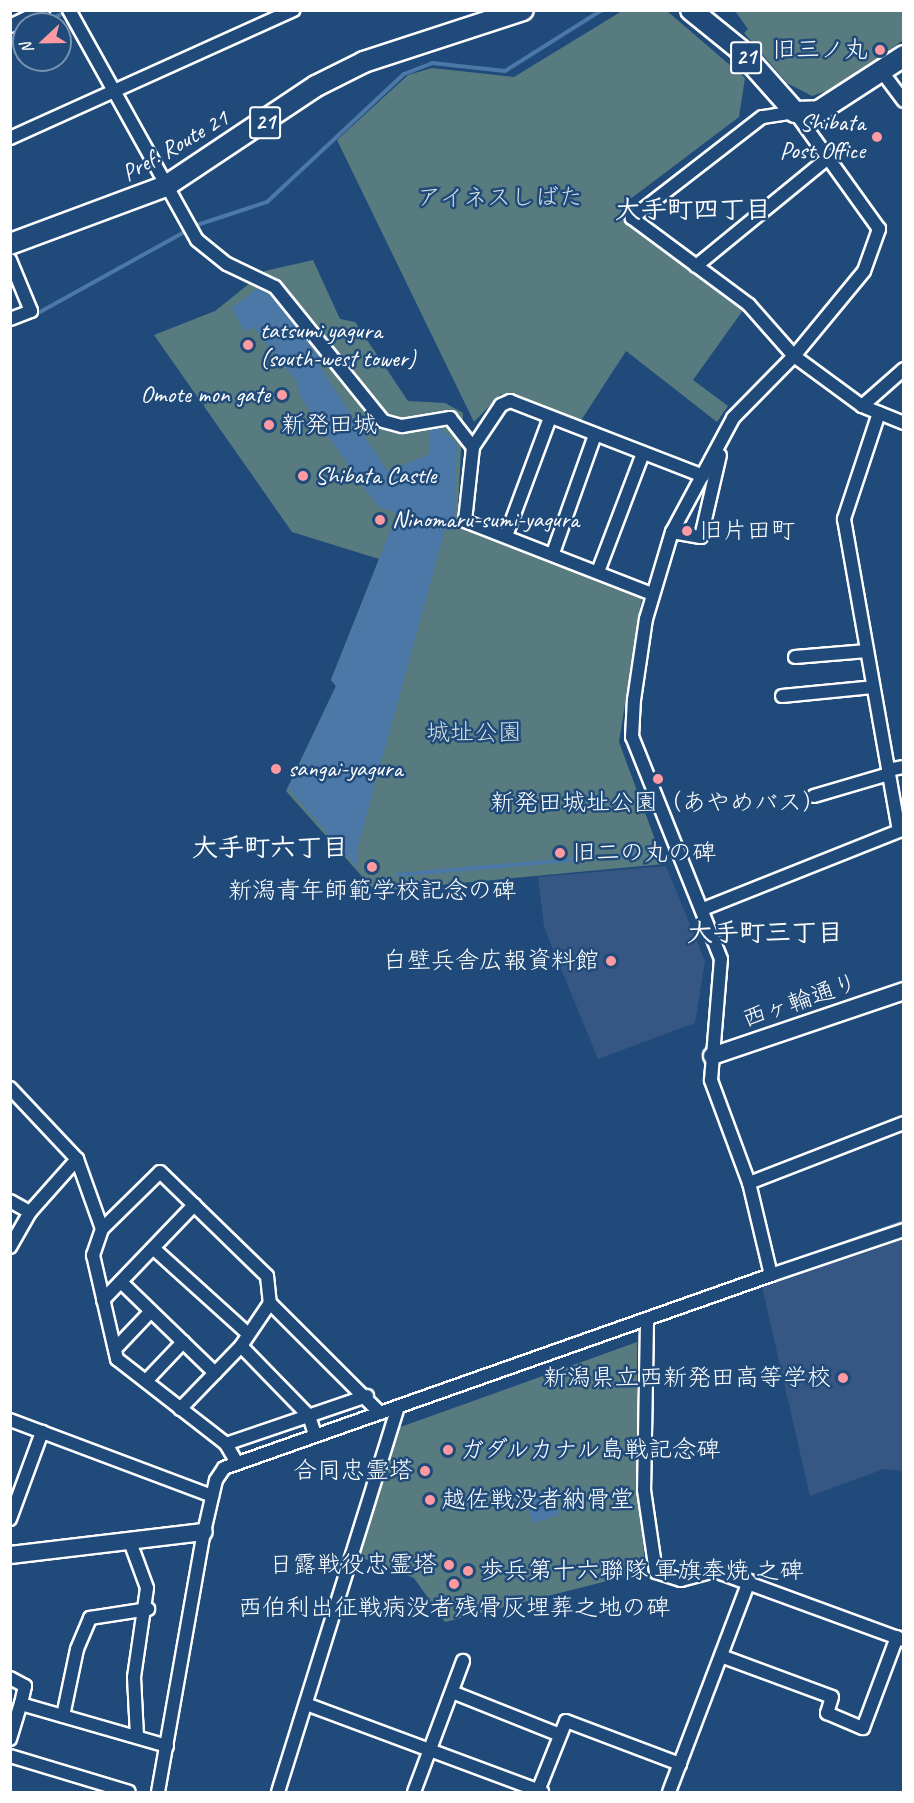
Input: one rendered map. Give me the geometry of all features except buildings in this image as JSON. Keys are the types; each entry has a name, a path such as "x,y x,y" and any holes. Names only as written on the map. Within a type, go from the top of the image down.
{"main road":[{"name":"Pref. Route 21","path":"10,244 166,186 316,86 354,67 523,10"},
{"name":"21","path":"691,10 739,49 795,112"},
{"path":"795,112 819,111 882,72 903,56"}],"street":[{"path":"10,26 43,10"},
{"path":"69,10 197,240 227,264 274,287 376,417 402,426 450,418 473,447"},
{"path":"10,138 293,10"},
{"path":"882,72 903,101"},
{"path":"672,532 701,537 722,447 733,418 794,356 864,270 879,229 795,112 762,117 632,218 749,305 794,356 862,405 903,423"},
{"path":"696,266 828,158"},
{"path":"10,260 31,311 10,319"},
{"path":"862,405 903,369"},
{"path":"652,594 599,569 465,521 473,447 501,405 510,401 703,476"},
{"path":"704,909 901,829 888,772 844,519 879,413"},
{"path":"506,536 550,418"},
{"path":"553,553 595,435"},
{"path":"722,447 672,532 652,594 632,737 704,909 721,959 711,1080 749,1183 771,1275"},
{"path":"599,569 643,453"},
{"path":"795,657 867,651"},
{"path":"783,696 873,687"},
{"path":"814,796 903,767"},
{"name":"西ヶ輪通り","path":"712,1056 903,991"},
{"path":"10,1088 77,1159 102,1229"},
{"path":"749,1183 903,1123"},
{"path":"10,1247 30,1212 77,1159"},
{"path":"236,1461 226,1444 117,1359 93,1255 102,1229 160,1172 267,1276 270,1303 367,1396 380,1413"},
{"path":"10,1201 30,1212"},
{"path":"103,1300 194,1205"},
{"path":"158,1792 168,1746 204,1532 212,1496 224,1468 236,1461 647,1322 771,1275 903,1230"},
{"path":"153,1248 247,1333"},
{"path":"121,1282 215,1373"},
{"path":"180,1409 241,1346 247,1333 270,1303"},
{"path":"115,1349 152,1311"},
{"path":"647,1322 644,1490 650,1561 669,1580 715,1571 749,1581 900,1638 862,1728 826,1713 832,1696 721,1656"},
{"path":"146,1381 183,1342"},
{"path":"241,1346 309,1416 315,1434"},
{"path":"226,1444 367,1396"},
{"path":"278,1792 398,1407"},
{"path":"10,1420 212,1496"},
{"path":"10,1519 42,1432"},
{"path":"10,1555 129,1539 204,1532"},
{"path":"129,1539 147,1588 148,1609 134,1677 137,1737"},
{"path":"669,1792 749,1581"},
{"path":"63,1716 77,1649 90,1618 148,1609"},
{"path":"418,1791 430,1750 464,1661"},
{"path":"10,1678 25,1686 10,1740"},
{"path":"452,1692 561,1735"},
{"path":"21,1704 168,1746"},
{"path":"306,1704 540,1792 566,1721 680,1764"},
{"path":"10,1756 129,1792"}],"shaded area":[{"path":"259,287 280,304 320,358 319,365 387,471 430,454 429,429 438,427 457,443 454,525 445,530 358,846 358,868 288,788 336,686 331,680 397,514 377,506 300,396 296,380 253,327 244,332 232,308"},
{"path":"638,852 639,856 396,877 396,873"},
{"path":"666,866 705,961 695,1023 598,1059 544,927 538,877"},
{"name":"新潟県立西新発田高等学校","path":"903,1239 903,1471 884,1469 810,1496 762,1287"},
{"path":"549,1489 559,1515 533,1523 524,1498"}],"green space":[{"name":"アイネスしばた","path":"622,11 667,11 745,78 739,117 629,200 620,216 746,306 693,380 728,406 717,422 626,351 580,422 501,394 474,422 337,140 408,75 432,68 514,77"},
{"path":"735,11 903,11 903,40 841,86 812,96 787,83 744,33 748,29"},
{"name":"城址公園","path":"313,260 340,319 355,322 408,401 445,403 463,413 457,526 642,596 619,742 664,864 375,891 286,791 336,686 331,680 379,559 292,532 154,335 215,311 265,271"},
{"path":"637,1342 637,1470 645,1566 635,1574 445,1622 414,1578 355,1555 395,1429"}],"waterway":[{"path":"40,312 197,225 267,202 404,74 432,63 505,71 602,10"},
{"path":"805,1257 904,1222"}],"place":[{"name":"旧三ノ丸","path":"880,50"},
{"name":"Shibata Post Office","path":"877,137"},
{"name":"tatsumi yagura (south-west tower)","path":"248,345"},
{"name":"Omote mon gate","path":"282,395"},
{"name":"新発田城","path":"269,425"},
{"name":"Shibata Castle","path":"303,476"},
{"name":"Ninomaru-sumi-yagura","path":"380,520"},
{"name":"旧片田町","path":"687,531"},
{"name":"sangai-yagura","path":"276,769"},
{"name":"新発田城址公園（あやめバス）","path":"658,779"},
{"name":"旧二の丸の碑","path":"560,853"},
{"name":"新潟青年師範学校記念の碑","path":"372,867"},
{"name":"白壁兵舎広報資料館","path":"611,961"},
{"name":"新潟県立西新発田高等学校","path":"843,1378"},
{"name":"ガダルカナル島戦記念碑","path":"448,1450"},
{"name":"合同忠霊塔","path":"425,1471"},
{"name":"越佐戦没者納骨堂","path":"430,1500"},
{"name":"日露戦役忠霊塔","path":"449,1565"},
{"name":"歩兵第十六聯隊 軍旗奉焼 之碑","path":"468,1571"},
{"name":"西伯利出征戦病没者残骨灰埋葬之地の碑","path":"454,1584"}],"district":[{"name":"大手町四丁目","path":"693,210"},
{"name":"大手町六丁目","path":"270,848"},
{"name":"大手町三丁目","path":"765,933"}]}
